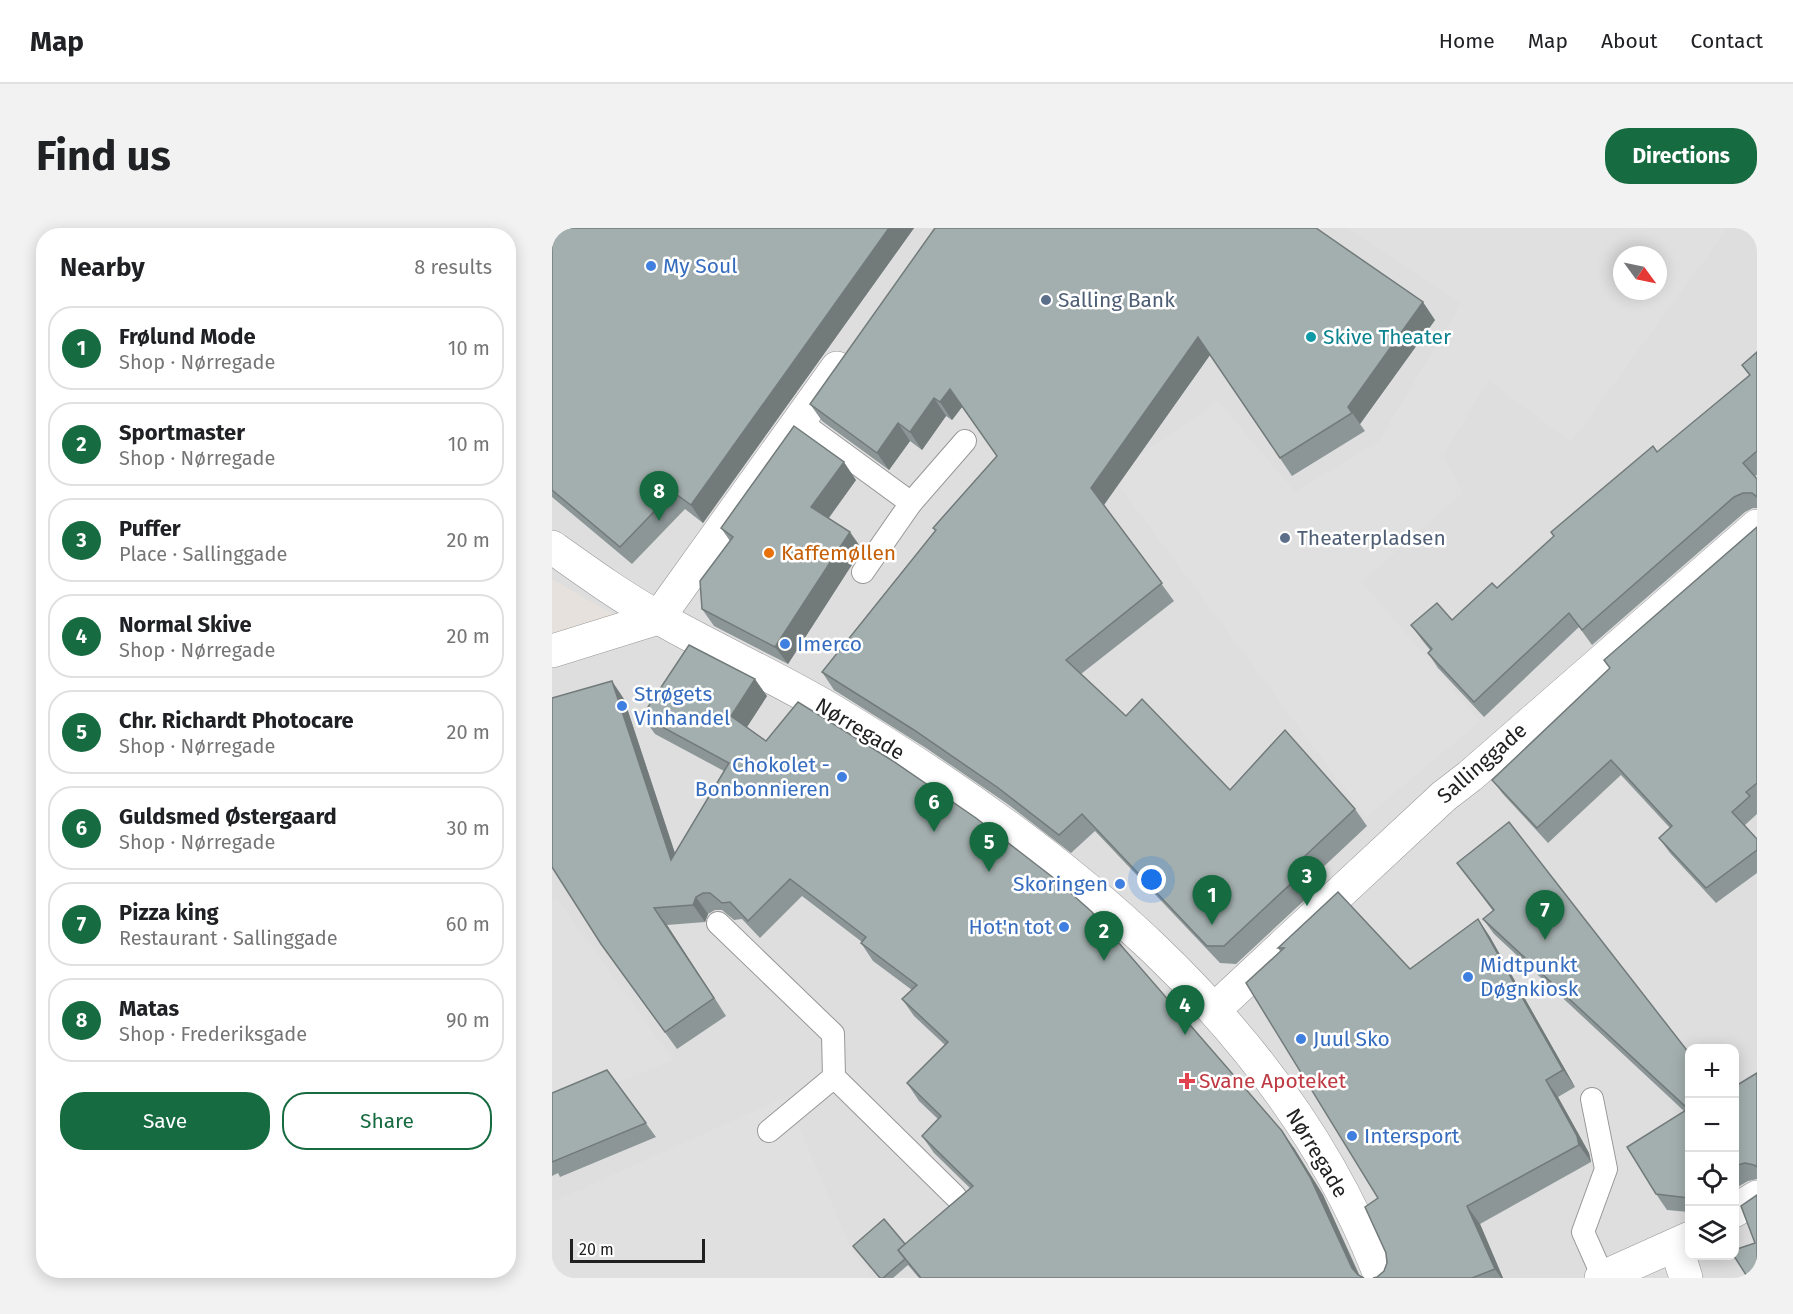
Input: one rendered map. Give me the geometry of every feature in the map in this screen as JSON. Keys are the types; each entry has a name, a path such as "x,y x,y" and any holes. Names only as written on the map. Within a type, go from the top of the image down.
{"street":[{"path":"552,651 658,618 855,343"},
{"name":"Sallinggade","path":"1215,1009 1444,796 1470,776 1757,526"},
{"name":"Nørregade","path":"552,547 658,618 829,709 1012,828 1112,910 1215,1009 1286,1101 1327,1161 1368,1242 1381,1278"},
{"path":"1739,1207 1757,1197"},
{"path":"1602,1278 1683,1242 1686,1278"}],"lane":[{"path":"799,421 912,502"},
{"path":"862,572 912,502 965,441"},
{"path":"718,923 833,1034 834,1077 955,1196"},
{"path":"769,1131 834,1077"},
{"path":"1592,1099 1606,1169 1583,1232 1602,1278"}],"shaded area":[{"path":"552,228 1757,228 1757,1278 552,1278"},
{"name":"Theaterpladsen","path":"1347,228 1728,228 1571,442 1488,380 1443,456 1463,492 1362,582 1480,721 1366,817 1111,475 1218,401 1295,492 1379,441 1461,304"},
{"path":"552,579 618,617 552,638"},
{"path":"557,898 673,1060 552,1108 552,900"},
{"path":"786,1097 853,1253 874,1278 552,1278 552,1202"}],"building":[{"path":"552,228 889,228 691,505 673,492 620,547 552,490"},
{"path":"935,228 1316,228 1423,302 1348,407 1352,413 1280,458 1198,337 1091,488 1162,583 1066,660 1126,716 1142,699 1230,790 1285,730 1355,809 1305,856 1312,864 1224,946 1207,946 1082,814 1059,835 997,787 914,730 822,672 936,530 933,528 997,456 950,389 940,402 934,398 910,432 898,423 877,453 810,404"},
{"path":"1757,352 1757,451 1743,463 1757,479 1757,497 1752,493 1743,493 1734,497 1582,630 1569,613 1474,702 1428,653 1432,649 1411,625 1437,603 1452,620 1492,583 1497,588 1554,536 1551,532 1653,446 1657,452 1750,375 1742,365"},
{"path":"794,426 844,462 811,507 850,532 775,647 702,609 700,581 733,537 721,528"},
{"path":"1757,527 1757,783 1746,792 1750,796 1732,812 1757,839 1757,850 1706,888 1659,838 1672,826 1611,760 1537,828 1492,780 1610,668 1604,660"},
{"path":"689,645 755,679 731,716 766,741 798,702 893,761 976,818 1055,879 1092,912 1282,1131 1310,1177 1352,1268 1364,1278 921,1278 898,1250 973,1186 922,1136 941,1116 907,1083 948,1042 902,999 917,985 861,943 866,937 790,879 748,921 730,902 722,903 710,893 703,893 696,897 693,905 654,908 714,998 665,1032 601,944 552,867 552,698 612,681 671,860 729,763 642,716"},
{"path":"1509,822 1685,1048 1685,1106 1483,919 1494,910 1457,863"},
{"path":"1338,892 1410,969 1478,919 1563,1070 1546,1080 1577,1136 1579,1145 1467,1206 1495,1269 1472,1278 1373,1278 1384,1271 1387,1263 1386,1253 1365,1207 1378,1198 1246,983 1284,948 1278,948"},
{"path":"607,1070 646,1123 552,1162 552,1093"},
{"path":"1757,1073 1757,1167 1745,1163 1739,1165 1739,1084"},
{"path":"1685,1111 1685,1198 1656,1194 1627,1147"},
{"path":"1757,1195 1757,1278 1748,1278 1737,1260 1739,1260 1739,1248 1755,1243 1741,1206"},
{"path":"884,1219 905,1244 898,1250 905,1259 883,1278 880,1278 853,1246"}],"place":[{"name":"My Soul","path":"651,266"},
{"name":"Salling Bank","path":"1046,300"},
{"name":"Skive Theater","path":"1311,337"},
{"name":"Matas","path":"659,521"},
{"name":"Theaterpladsen","path":"1285,538"},
{"name":"Kaffemøllen","path":"769,553"},
{"name":"Imerco","path":"785,644"},
{"name":"Strøgets Vinhandel","path":"622,706"},
{"name":"Chokolet - Bonbonnieren","path":"842,777"},
{"name":"Guldsmed Østergaard","path":"934,832"},
{"name":"Chr. Richardt Photocare","path":"989,872"},
{"name":"Skoringen","path":"1120,884"},
{"name":"Puffer","path":"1307,906"},
{"name":"Frølund Mode","path":"1212,925"},
{"name":"Hot'n tot","path":"1064,927"},
{"name":"Pizza king","path":"1545,940"},
{"name":"Sportmaster","path":"1104,961"},
{"name":"Midtpunkt Døgnkiosk","path":"1468,977"},
{"name":"Normal Skive","path":"1185,1035"},
{"name":"Juul Sko","path":"1301,1039"},
{"name":"Svane Apoteket","path":"1187,1081"},
{"name":"Intersport","path":"1352,1136"}]}
